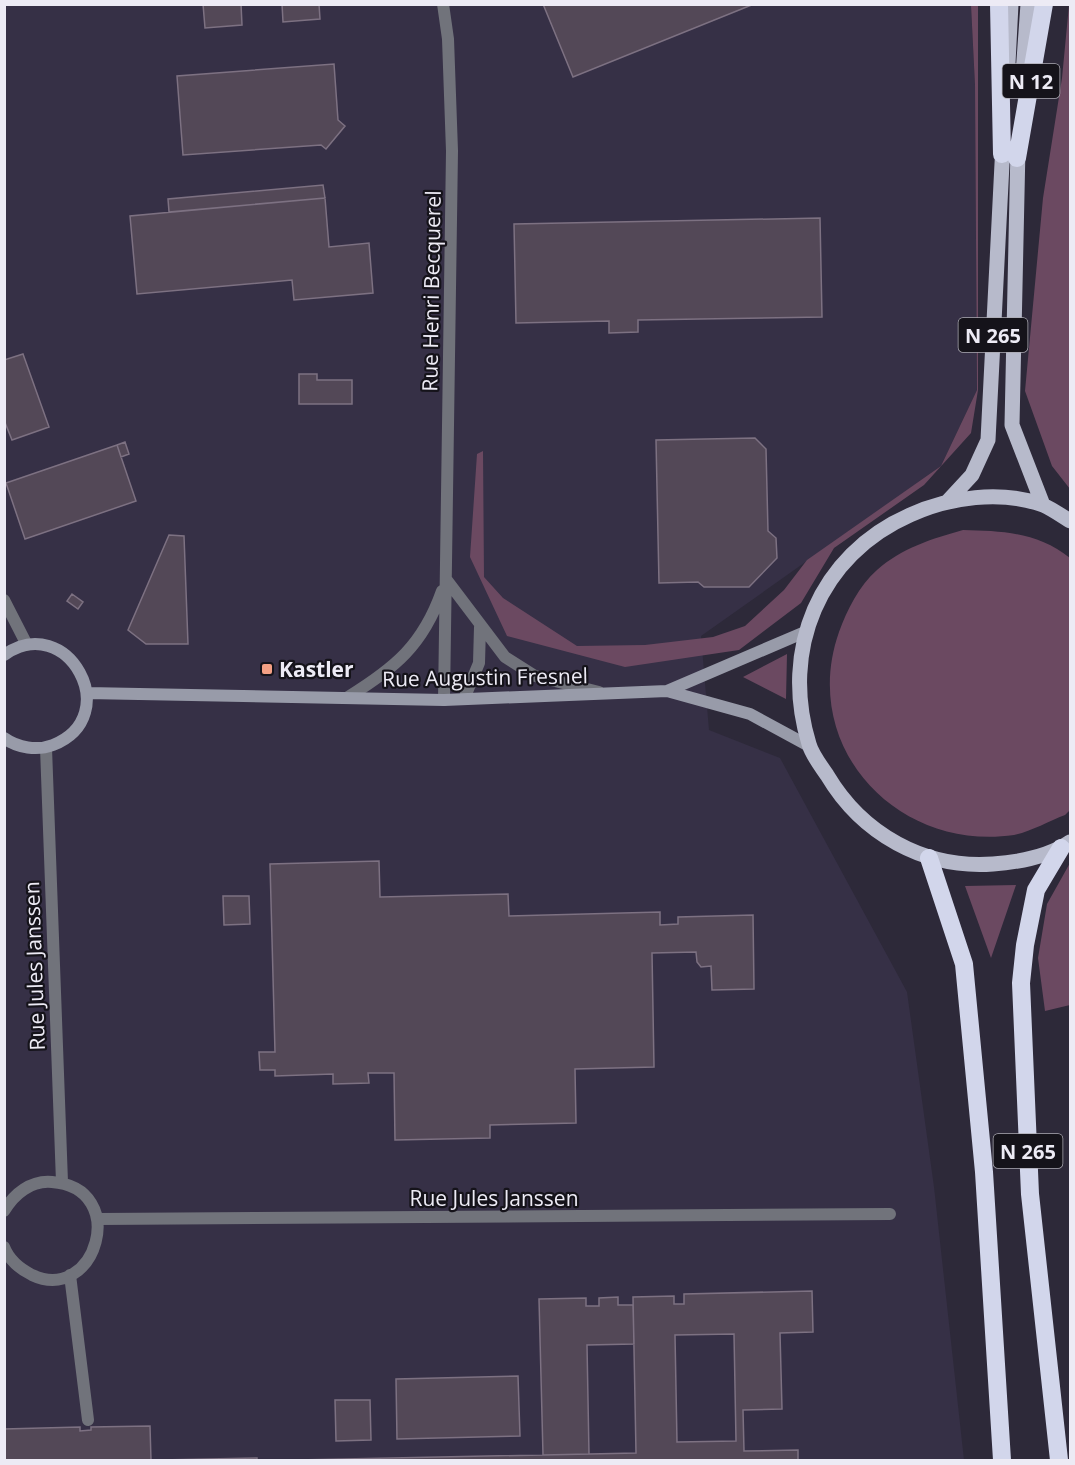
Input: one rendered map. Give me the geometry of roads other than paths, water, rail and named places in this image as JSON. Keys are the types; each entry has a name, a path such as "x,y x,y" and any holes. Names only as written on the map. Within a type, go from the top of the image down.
{"highway":[{"name":"N 12","path":"999,4 1010,156"},
{"name":"N 12","path":"1010,156 1044,4"},
{"name":"N 265","path":"1059,1461 1030,1194 1021,983 1025,945 1036,890 1066,845"},
{"name":"N 265","path":"929,858 964,964 984,1172 1002,1461"}],"main road":[{"name":"N 265","path":"1011,4 1012,425 1043,505"},
{"name":"N 265","path":"947,502 972,475 988,440 1010,156 1028,4"},
{"path":"1066,845 1019,862 974,866 929,858 882,836 842,801 809,746 798,695 805,632 822,590 849,554 885,526 927,507 976,498 1008,499 1043,505 1071,521"}],"street":[{"name":"Rue Henri Becquerel","path":"443,4 448,39 452,150 444,699"},
{"name":"Rue Henri Becquerel","path":"348,698 386,673 413,647 432,619 446,579"},
{"path":"446,579 480,627 505,657 535,676 608,694"},
{"path":"4,600 27,645"},
{"path":"464,699 479,663 480,627"},
{"path":"667,691 805,632"},
{"path":"4,655 27,645 49,646 68,656 81,672 87,693 85,711 77,728 63,741 46,748 25,748 4,738"},
{"path":"667,691 750,714 809,746"},
{"name":"Rue Augustin Fresnel","path":"87,693 464,699 667,691"},
{"name":"Rue Jules Janssen","path":"46,748 62,1182"},
{"path":"4,1211 15,1196 29,1186 45,1181 62,1182 80,1191 91,1204 98,1220 97,1243 90,1259 70,1275 53,1279 36,1277 21,1270 4,1246"},
{"name":"Rue Jules Janssen","path":"98,1220 890,1214"},
{"path":"70,1275 88,1420"}],"place":[{"name":"Kastler","path":"267,669"}]}
